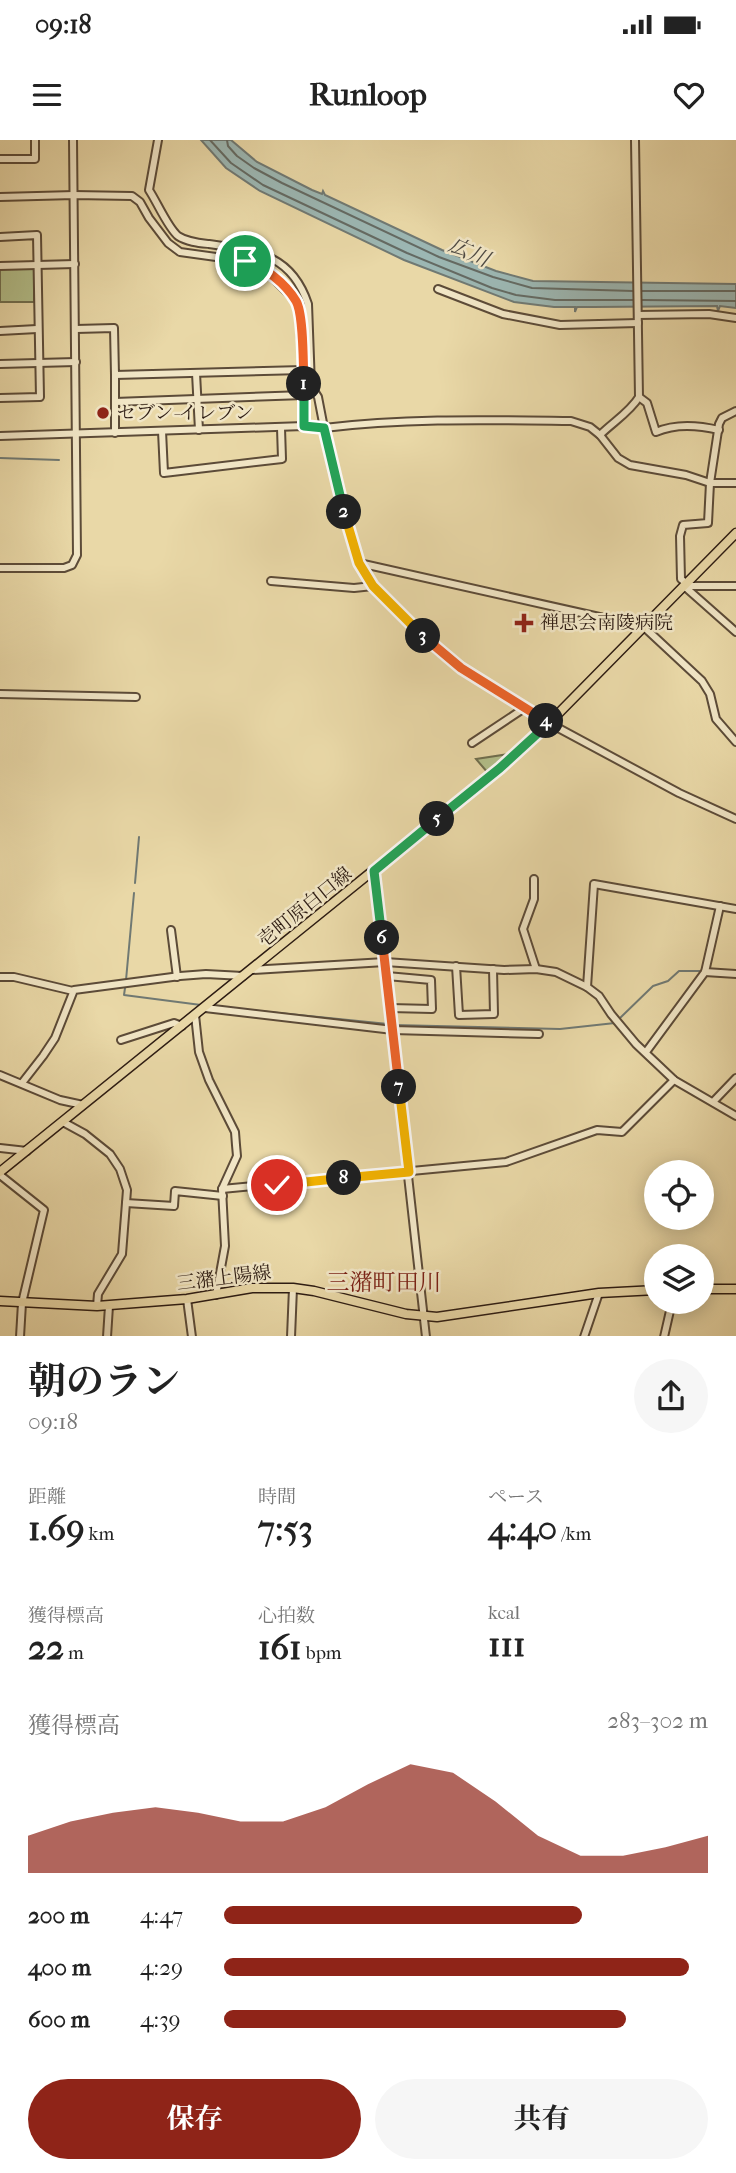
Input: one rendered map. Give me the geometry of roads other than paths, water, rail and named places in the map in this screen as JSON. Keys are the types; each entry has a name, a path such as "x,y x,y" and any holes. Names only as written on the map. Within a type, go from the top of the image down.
{"main road":[{"name":"壱町原白口線","path":"0,1174 500,768 549,723 736,533"},
{"name":"三潴上陽線","path":"0,1301 110,1306 187,1299 252,1289 293,1287 424,1317 469,1314 599,1293 644,1291"},
{"path":"714,1289 736,1289"}],"street":[{"path":"0,159 35,159 35,140"},
{"path":"0,568 64,568 72,565 77,555 73,140"},
{"path":"159,140 149,190 176,234 193,242 251,250 273,257 289,272 304,293 308,304 311,386 318,397 352,544 359,563 373,586 436,649 461,668 549,723 678,793 736,819"},
{"path":"600,435 632,409 639,397 635,140"},
{"path":"0,197 132,197 141,202 149,218 180,252 245,261 268,270 297,302 303,370 304,426"},
{"path":"0,237 37,235 40,397 0,398"},
{"path":"0,266 75,264"},
{"path":"438,289 503,314 560,324 638,316 709,314 736,318"},
{"path":"76,328 114,328 115,433"},
{"path":"0,331 37,330"},
{"path":"0,364 76,362"},
{"path":"115,375 303,370"},
{"path":"196,373 199,430"},
{"path":"115,402 304,395"},
{"path":"639,397 648,403 656,432 667,427 687,425 719,430"},
{"path":"736,411 723,418 719,430 710,483 708,523 684,525 680,536 681,579 736,632"},
{"path":"0,436 304,426 324,428 439,419 571,421 590,427 618,458 630,465 686,475 710,483 736,483"},
{"path":"162,431 164,473 282,459 281,428"},
{"path":"359,563 644,627 702,681 710,694 716,719 736,742"},
{"path":"271,580 354,588 373,586"},
{"path":"685,585 736,586"},
{"path":"0,694 136,697"},
{"path":"472,743 526,707"},
{"path":"374,871 426,1336"},
{"path":"534,879 534,899 523,929 536,969"},
{"path":"587,987 594,884 736,909"},
{"path":"646,1052 705,972 720,906"},
{"path":"171,930 177,977"},
{"path":"252,970 385,962 556,972 599,996 636,1044 674,1080 736,1116"},
{"path":"456,966 459,1015 494,1014 492,969"},
{"path":"705,972 736,974"},
{"path":"0,977 14,977 73,991 206,974 243,976"},
{"path":"387,976 431,980 432,1009 390,1008"},
{"path":"22,1083 55,1038 73,991"},
{"path":"205,1008 393,1030 539,1034"},
{"path":"195,1015 199,1052 209,1080 235,1132 237,1156 223,1193 225,1246 216,1295"},
{"path":"121,1040 174,1023 182,1026"},
{"path":"0,1075 60,1100 85,1105"},
{"path":"713,1102 736,1078"},
{"path":"126,1203 174,1206 175,1191 223,1193 506,1162 597,1130 622,1132 674,1080"},
{"path":"63,1122 85,1134 114,1160 125,1179 127,1190 121,1254 98,1294 97,1306"},
{"path":"0,1147 27,1151"},
{"path":"0,1174 44,1209 22,1303 20,1336"},
{"path":"291,1336 293,1287"},
{"path":"584,1336 599,1293"},
{"path":"187,1299 192,1336"},
{"path":"107,1336 110,1306"},
{"path":"664,1336 669,1314"}],"water":[{"path":"201,140 231,140 257,162 312,190 322,194 323,191 325,195 442,250 496,271 533,281 736,284 736,308 720,306 718,311 717,306 577,307 575,312 575,307 514,302 404,260 260,191 226,168"}],"waterway":[{"path":"0,458 59,460"},
{"path":"135,883 139,837"},
{"path":"126,980 134,893"},
{"path":"619,1019 653,986 668,981 679,971 703,971"},
{"path":"125,988 124,995 201,1005"},
{"path":"230,1008 388,1024"},
{"path":"394,1025 560,1029 615,1023"}],"place":[{"name":"セブン-イレブン","path":"103,413"},
{"name":"禅思会南陵病院","path":"524,623"}],"district":[{"name":"三潴町田川","path":"384,1282"}],"water label":[{"name":"広川","path":"469,252"}]}
